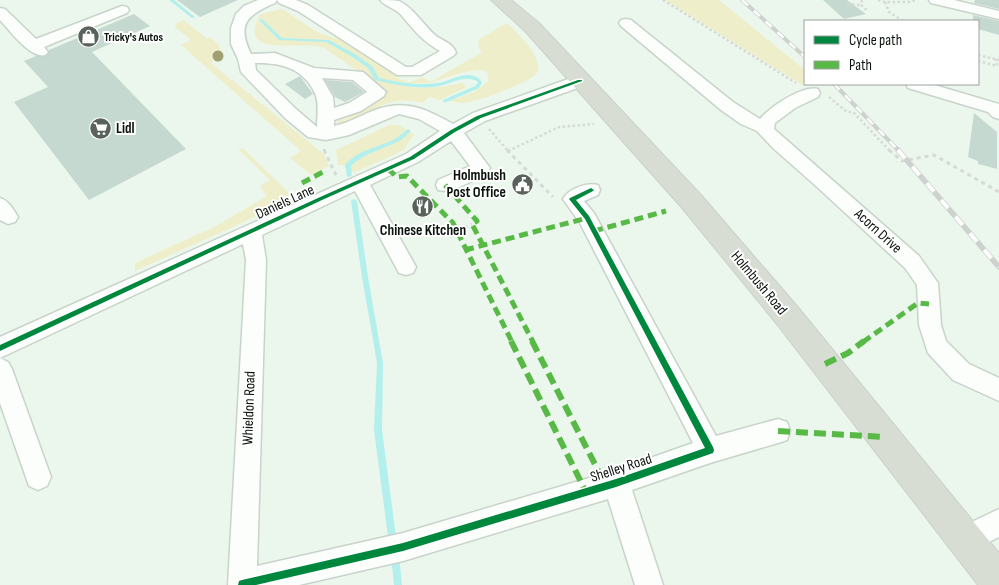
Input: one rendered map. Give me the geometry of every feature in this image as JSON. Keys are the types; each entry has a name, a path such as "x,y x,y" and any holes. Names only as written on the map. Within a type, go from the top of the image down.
{"highway":[{"name":"Holmbush Road","path":"500,0 532,27 692,202 786,314 999,582"}],"street":[{"path":"0,2 5,0"},
{"path":"279,0 269,0 250,9 241,17 238,28 239,44 246,59 249,72 291,114 321,134 349,129 384,113 399,109 424,115 453,131 481,168 445,185"},
{"path":"284,0 303,8 403,72 414,72 448,54 448,50 432,40 407,12 387,0"},
{"path":"936,0 963,3 999,15"},
{"path":"0,12 37,49 122,10"},
{"path":"626,23 727,106 747,120 766,128 768,120 812,93"},
{"path":"246,59 275,58 311,73 357,76 378,92 355,107 324,117"},
{"path":"311,73 325,97 321,134"},
{"name":"Daniels Lane","path":"3,341 412,158 453,131 480,117 580,81"},
{"path":"917,85 994,108 999,113"},
{"name":"Acorn Drive","path":"766,128 765,130 779,144 912,262 927,283 930,325 936,346 961,372 999,390"},
{"path":"351,186 406,267"},
{"path":"591,190 572,200 594,231 710,450"},
{"name":"Whieldon Road","path":"242,585 256,260 251,231"},
{"path":"0,369 38,477"},
{"name":"Shelley Road","path":"242,585 391,551 616,484 710,450 778,431"},
{"name":"Shelley Road","path":"616,484 649,585"},
{"path":"965,540 999,522"}],"path":[{"path":"663,0 812,93 821,91 847,112 853,112 883,145 902,161 934,155 999,192"},
{"path":"861,5 862,0"},
{"path":"878,0 885,2 916,0"},
{"path":"885,2 889,12 901,20"},
{"path":"847,4 861,5 868,11"},
{"path":"979,55 998,59 997,66 979,61"},
{"path":"480,117 508,151 558,202"},
{"path":"508,151 559,127 620,122"},
{"path":"321,134 351,186"},
{"path":"457,232 472,224"}],"green space":[{"path":"665,0 719,0 804,69 804,84 802,85"},
{"path":"282,9 319,33 344,41 402,80 410,82 423,77 430,82 479,54 482,51 479,48 478,40 507,23 532,51 536,58 538,71 535,75 517,85 465,103 449,101 474,92 489,81 487,72 474,70 428,83 400,82 398,85 419,88 462,83 465,85 465,88 440,100 429,97 423,103 396,101 361,117 339,124 337,123 338,120 345,119 388,92 324,48 274,45 264,43 257,38 255,29 260,14"},
{"path":"184,20 207,39 210,37 220,46 218,47 222,50 213,56 212,64 324,154 329,166 311,175 290,158 301,151 181,45 191,40 175,27 176,24"},
{"path":"389,125 398,125 414,134 404,150 353,173 348,165 338,165 336,150"},
{"path":"238,149 244,149 289,193 288,202 135,271 135,263 216,226 267,196 261,189 261,185 270,180"}],"building":[{"path":"177,0 238,0 200,17"},
{"path":"823,0 847,0 866,14 844,19"},
{"path":"975,0 999,0 999,9 974,3"},
{"name":"Lidl","path":"134,14 150,26 92,52 186,149 89,200 14,102 48,87 24,61 36,56 46,56 49,50"},
{"path":"973,15 999,21 999,35 979,29 979,20 973,20"},
{"path":"300,76 313,94 305,99 285,84"},
{"path":"325,80 352,82 364,92 345,102 335,97"},
{"path":"974,113 997,132 997,169 978,164 978,161 968,157"}],"waterway":[{"path":"171,0 193,17"},
{"path":"261,20 281,39 327,41 370,67 377,79 421,85 435,85 469,76 479,80 480,83 477,87 445,101"},
{"path":"349,175 348,165 358,156 389,144 408,131"},
{"path":"354,201 380,363 378,430 393,544"},
{"path":"395,556 398,585"}],"railway":[{"path":"742,0 804,56"},
{"path":"835,85 899,151"},
{"path":"898,150 999,267"}],"marked path":[{"path":"388,169 397,177 407,176 453,223 586,492"},
{"path":"302,183 323,172"},
{"path":"445,185 477,221 472,224 606,486"},
{"path":"594,231 666,211"},
{"path":"465,250 587,218"},
{"path":"825,364 848,353 918,303 929,304"},
{"path":"778,431 884,437"}],"cycle path":[{"path":"0,348 412,158 453,131 479,117 580,81"},
{"path":"242,584 403,547 616,483 710,450 587,218 572,199 591,190"}],"place":[{"name":"Tricky's Autos","path":"88,37"},
{"name":"Lidl","path":"100,128"},
{"name":"Holmbush Post Office","path":"522,184"},
{"name":"Chinese Kitchen","path":"423,207"}]}
